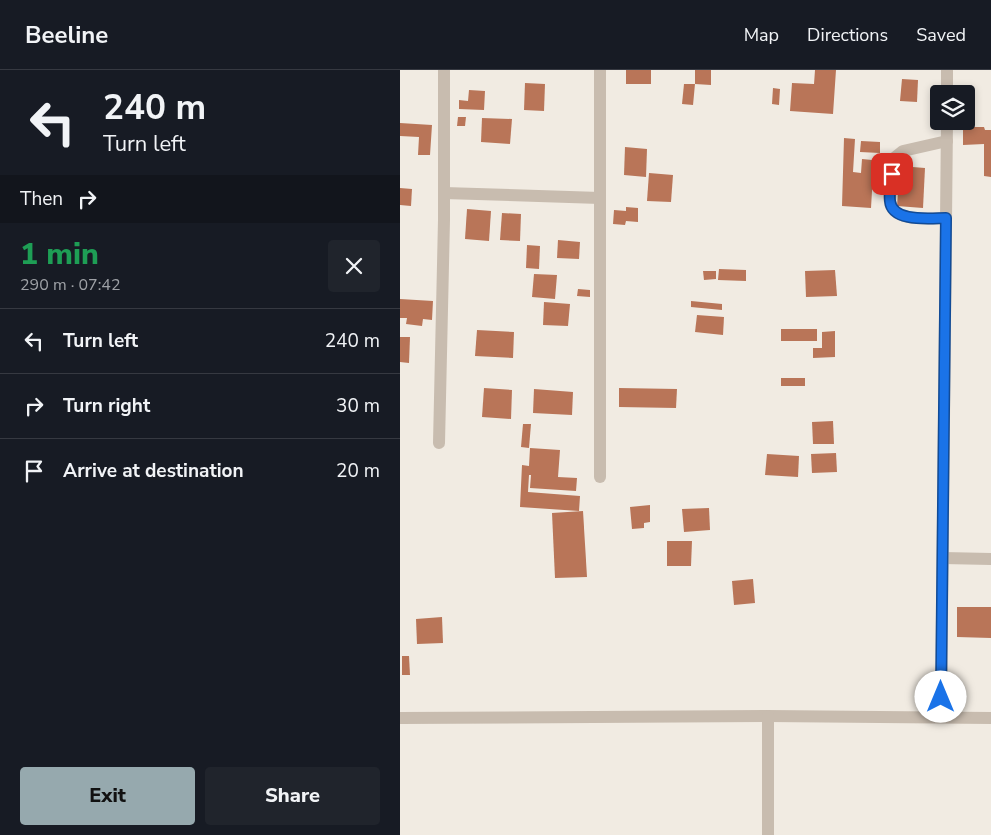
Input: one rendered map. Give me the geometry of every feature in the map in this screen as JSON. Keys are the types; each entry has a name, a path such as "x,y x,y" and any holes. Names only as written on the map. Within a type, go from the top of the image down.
{"street":[{"path":"439,443 444,192 444,70"},
{"path":"600,70 600,477"},
{"path":"947,70 947,85"},
{"path":"941,717 947,130"},
{"path":"946,218 914,218 899,214 890,203 893,159 903,151 947,141"},
{"path":"444,192 600,198"},
{"path":"943,558 991,558"},
{"path":"768,716 768,835"},
{"path":"400,718 768,716 991,718"}],"building":[{"path":"626,70 651,70 651,84 626,84"},
{"path":"695,70 711,70 711,85 695,84"},
{"path":"815,70 836,70 833,114 790,111 792,83 814,84"},
{"path":"902,79 918,80 917,102 900,101"},
{"path":"525,83 545,84 544,111 524,110"},
{"path":"684,84 695,84 693,105 682,104"},
{"path":"773,88 780,89 779,105 772,104"},
{"path":"469,90 485,91 484,110 459,109 459,100 468,101"},
{"path":"458,117 466,117 465,126 457,126"},
{"path":"482,118 512,119 510,144 481,142"},
{"path":"400,123 432,125 430,155 418,155 419,137 400,136"},
{"path":"975,127 984,127 985,130 991,130 991,177 984,176 984,144 963,145 963,130 975,130"},
{"path":"844,138 855,139 853,172 861,173 862,159 882,161 881,174 873,174 871,208 842,206"},
{"path":"861,141 880,142 880,153 860,152"},
{"path":"625,147 647,149 646,177 624,175"},
{"path":"900,166 925,168 923,208 897,206"},
{"path":"649,173 673,175 671,202 647,201"},
{"path":"400,188 412,189 411,206 400,205"},
{"path":"626,207 638,208 638,222 626,221 625,225 613,224 614,210 626,211"},
{"path":"467,209 491,211 489,241 465,239"},
{"path":"502,213 521,214 520,241 500,240"},
{"path":"558,240 580,242 579,259 557,258"},
{"path":"527,245 540,246 539,269 526,268"},
{"path":"719,269 746,270 746,281 718,280"},
{"path":"835,270 837,296 806,297 805,271"},
{"path":"703,271 716,271 716,279 704,280"},
{"path":"534,274 557,275 555,299 532,297"},
{"path":"578,289 590,290 590,297 577,296"},
{"path":"400,299 433,301 432,320 423,319 422,326 406,324 407,318 400,318"},
{"path":"691,301 722,304 722,310 691,307"},
{"path":"544,302 570,304 568,326 543,325"},
{"path":"697,315 724,317 723,335 695,332"},
{"path":"781,329 817,329 817,341 781,341"},
{"path":"477,330 514,332 513,358 475,356"},
{"path":"835,331 835,357 813,358 813,348 822,348 822,332"},
{"path":"400,337 410,337 409,363 400,362"},
{"path":"781,378 805,378 805,386 781,386"},
{"path":"484,388 512,390 511,419 482,417"},
{"path":"619,388 677,389 676,408 619,407"},
{"path":"534,389 573,392 572,415 533,413"},
{"path":"833,421 834,444 813,444 812,422"},
{"path":"523,424 531,424 529,448 521,447"},
{"path":"530,448 560,450 558,477 577,478 576,491 530,488 531,475 529,475 528,492 580,496 579,511 520,507 522,465 529,466"},
{"path":"836,453 837,472 812,473 811,454"},
{"path":"767,454 799,456 798,477 765,475"},
{"path":"650,505 650,522 644,523 644,528 632,529 630,507"},
{"path":"709,508 710,530 684,532 682,509"},
{"path":"583,511 587,577 555,578 552,513"},
{"path":"667,541 692,541 691,566 667,566"},
{"path":"753,579 755,603 734,605 732,581"},
{"path":"957,607 991,607 991,638 957,637"},
{"path":"442,617 443,643 417,644 416,619"},
{"path":"402,656 409,656 410,675 402,675"}],"route":[{"path":"892,174 890,203 899,214 914,218 946,218 941,697"}]}
